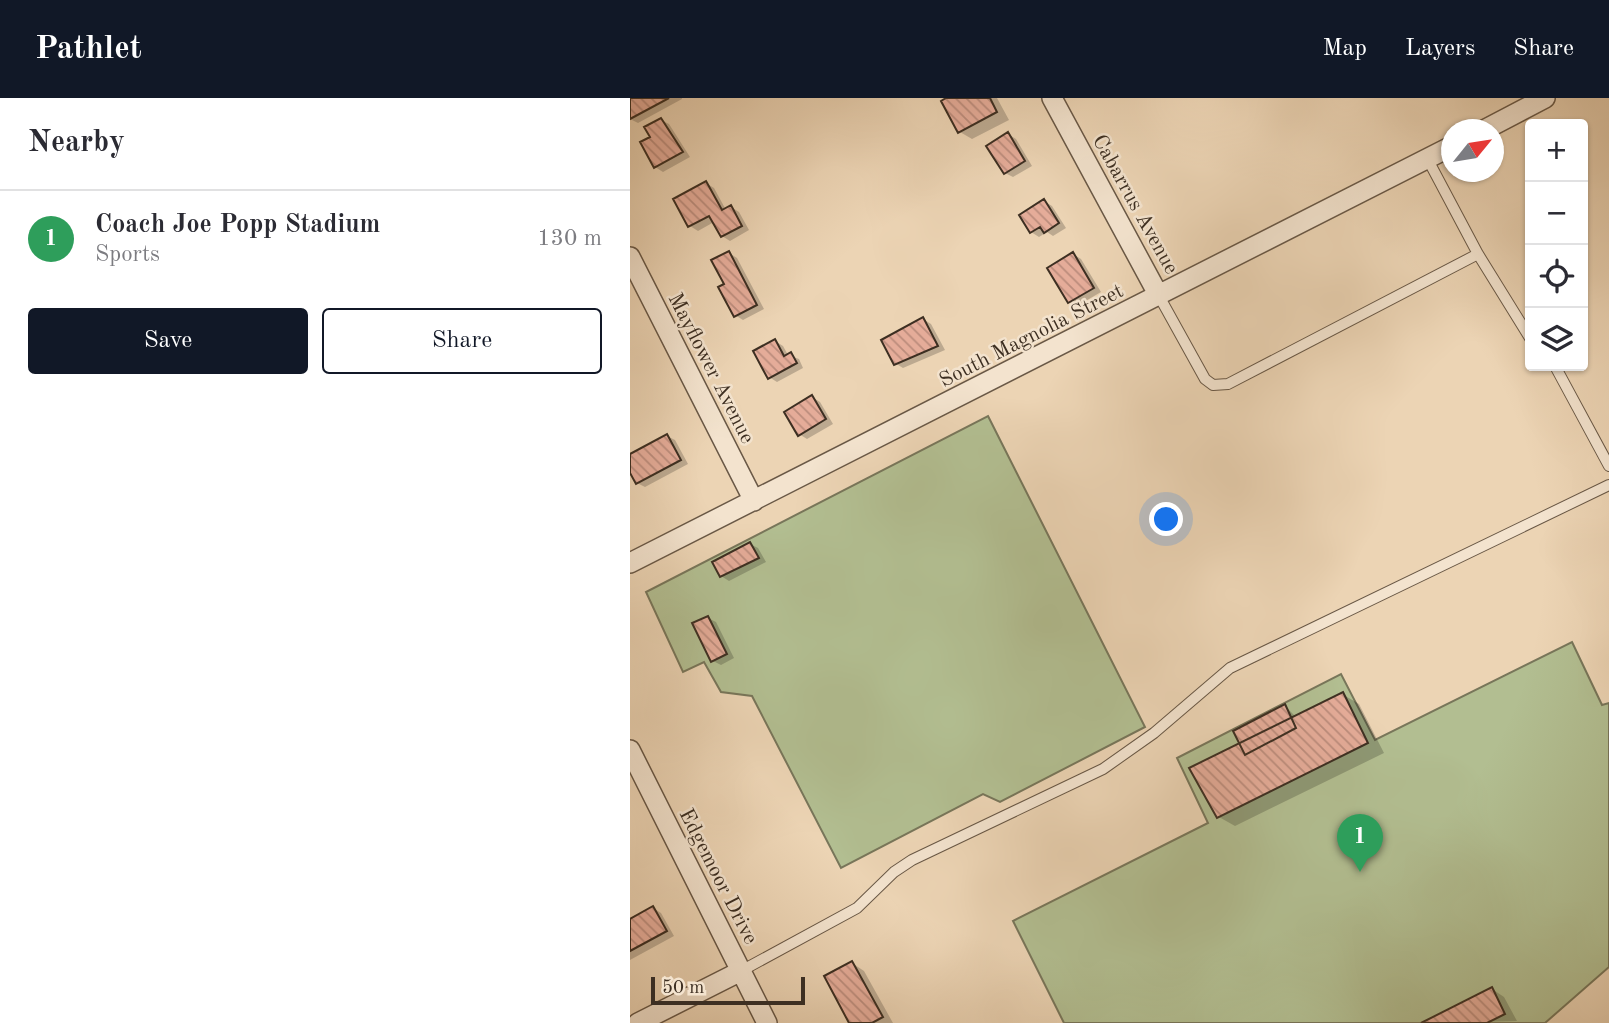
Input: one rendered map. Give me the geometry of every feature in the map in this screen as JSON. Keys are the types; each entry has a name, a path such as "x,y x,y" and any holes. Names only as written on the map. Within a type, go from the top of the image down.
{"street":[{"name":"Cabarrus Avenue","path":"1052,98 1160,296"},
{"path":"1504,120 1545,98"},
{"name":"South Magnolia Street","path":"630,563 1441,151"},
{"name":"Mayflower Avenue","path":"630,257 754,500"},
{"name":"Edgemoor Drive","path":"630,750 767,1023"},
{"path":"638,1023 741,971"}],"lane":[{"path":"1427,158 1478,254 1525,330"},
{"path":"1160,296 1205,379 1213,385 1228,384 1478,254"},
{"path":"1558,371 1609,466"},
{"path":"741,971 857,908 894,872 912,860 1103,769 1154,733 1230,668 1609,485"}],"green space":[{"path":"988,416 1145,727 1000,802 983,794 841,868 752,696 721,692 704,662 683,672 646,592"},
{"path":"1572,642 1602,705 1609,703 1609,967 1545,1023 1064,1023 1013,921 1208,823 1177,758 1341,674 1375,740"}],"building":[{"path":"630,98 669,98 630,119"},
{"path":"946,98 990,98 997,112 958,133 941,101"},
{"path":"661,118 683,152 654,168 640,142 650,137 644,127"},
{"path":"1008,132 1025,161 1004,174 986,146"},
{"path":"706,181 722,210 731,205 742,226 721,237 709,216 688,227 673,199"},
{"path":"1044,199 1059,223 1044,233 1040,227 1030,233 1019,215"},
{"path":"729,251 757,305 734,317 718,287 724,284 711,260"},
{"path":"1073,252 1094,288 1068,303 1047,268"},
{"path":"923,317 938,346 894,365 881,340"},
{"path":"775,339 784,356 791,352 797,363 768,379 753,351"},
{"path":"812,395 826,419 798,436 784,412"},
{"path":"667,434 681,460 636,484 630,473 630,454"},
{"path":"750,542 759,558 720,577 712,562"},
{"path":"708,616 727,654 711,662 692,623"},
{"path":"1343,692 1368,743 1217,818 1189,768"},
{"path":"1285,704 1296,728 1245,755 1233,731"},
{"path":"653,906 667,931 630,951 630,919"},
{"path":"852,961 883,1017 872,1023 849,1023 824,976"},
{"path":"1492,987 1505,1014 1487,1023 1421,1023"}],"place":[{"name":"Coach Joe Popp Stadium","path":"1360,872"}]}
